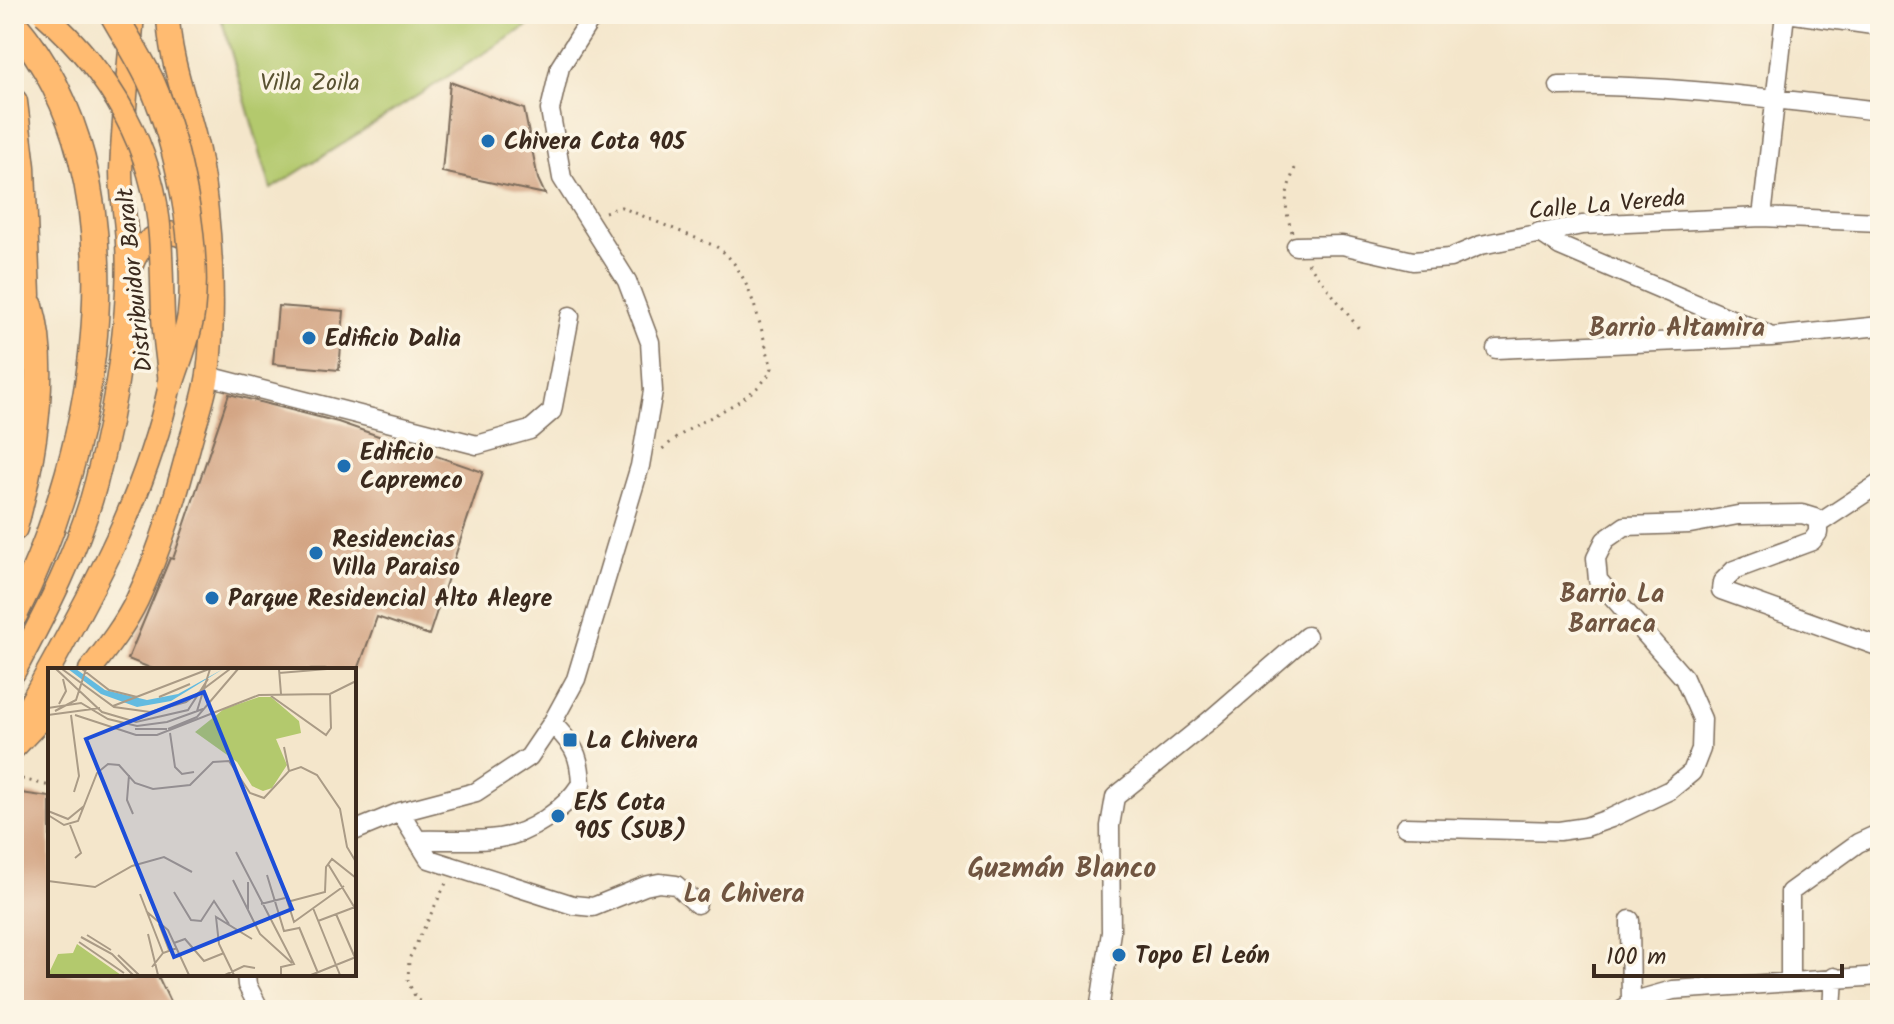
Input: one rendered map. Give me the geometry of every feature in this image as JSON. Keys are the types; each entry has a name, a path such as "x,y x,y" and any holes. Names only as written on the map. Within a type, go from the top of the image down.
{"highway":[{"path":"113,14 151,82 169,127 190,230 193,273 191,316 170,385"},
{"path":"14,24 52,79 79,144 86,176 94,253 94,313 78,433 47,541 14,615"},
{"path":"14,102 22,167 27,295 39,359 29,469 14,528"},
{"path":"14,364 27,295"}],"main road":[{"name":"Distribuidor Baralt","path":"44,14 60,28 113,91 132,123 146,160 160,234 163,320 170,385 161,427 133,507 89,599 49,668"},
{"path":"126,292 127,244 121,171 133,14"},
{"path":"92,668 136,602 152,564 181,479 208,376 210,245 199,156 179,81 168,14"},
{"path":"14,672 51,603 96,485 114,393 132,263 151,237 169,233 184,237 197,248 205,263 210,287"},
{"name":"Distribuidor Baralt","path":"14,733 48,671"},
{"path":"14,748 48,712"}],"street":[{"path":"356,830 400,812 476,792 529,757 576,679 640,466 653,391 650,342 627,281 585,219 562,178 550,110 560,67 588,23 598,14"},
{"path":"1762,217 1785,14"},
{"path":"1794,14 1823,15 1880,26"},
{"path":"1559,86 1592,85 1774,99 1880,111"},
{"name":"Calle La Vereda","path":"1296,246 1342,245 1413,261 1450,258 1481,245 1582,225 1762,217 1880,222"},
{"path":"1539,232 1560,246 1771,337"},
{"path":"208,376 477,445 530,430 552,411 570,316"},
{"path":"1496,349 1771,337 1880,326"},
{"path":"1818,524 1880,483"},
{"path":"1405,827 1559,831 1586,827 1670,790 1692,772 1701,749 1702,719 1684,678 1598,580 1596,558 1605,540 1625,526 1690,524 1738,515 1802,514 1815,518 1818,533 1812,541 1734,570 1722,582 1721,590 1880,647"},
{"path":"1099,1010 1111,932 1110,826 1115,797 1307,636"},
{"path":"417,840 499,838 539,822 565,804 581,784 581,771 573,746 552,723"},
{"path":"400,812 429,859 573,905 593,907 659,883 676,885 697,904"},
{"path":"1790,982 1790,892 1858,843 1880,833"},
{"path":"1626,1007 1630,920"},
{"path":"246,976 247,985 260,1010"},
{"path":"1626,1007 1641,999 1673,990 1880,976"},
{"path":"1832,1010 1834,977"}],"path":[{"path":"585,219 621,207 729,254 741,271 772,368 769,376 737,401 684,432 640,466"},
{"path":"14,777 48,786"},
{"path":"442,1010 417,1000 408,982 409,959 453,867"}],"green space":[{"name":"Villa Zoila","path":"220,14 546,14 271,189"}],"building":[{"name":"Chivera Cota 905","path":"450,82 524,109 538,179 545,194 442,172"},
{"name":"Edificio Dalia","path":"278,306 344,311 339,370 273,364"},
{"path":"229,394 338,422 483,472 429,635 377,617 358,670 150,668 128,659 170,558 173,559"},
{"path":"14,792 48,797 48,976 158,976 174,1010 14,1010"}],"place":[{"name":"Chivera Cota 905","path":"488,141"},
{"name":"Edificio Dalia","path":"309,338"},
{"name":"Edificio Capremco","path":"344,466"},
{"name":"Residencias Villa Paraiso","path":"316,553"},
{"name":"Parque Residencial Alto Alegre","path":"212,598"},
{"name":"La Chivera","path":"570,740"},
{"name":"E/S Cota 905 (SUB)","path":"558,816"},
{"name":"Topo El León","path":"1119,955"}],"district":[{"name":"Barrio Altamira","path":"1677,327"},
{"name":"Barrio La Barraca","path":"1612,608"},
{"name":"Guzmán Blanco","path":"1062,867"},
{"name":"La Chivera","path":"744,893"}]}
